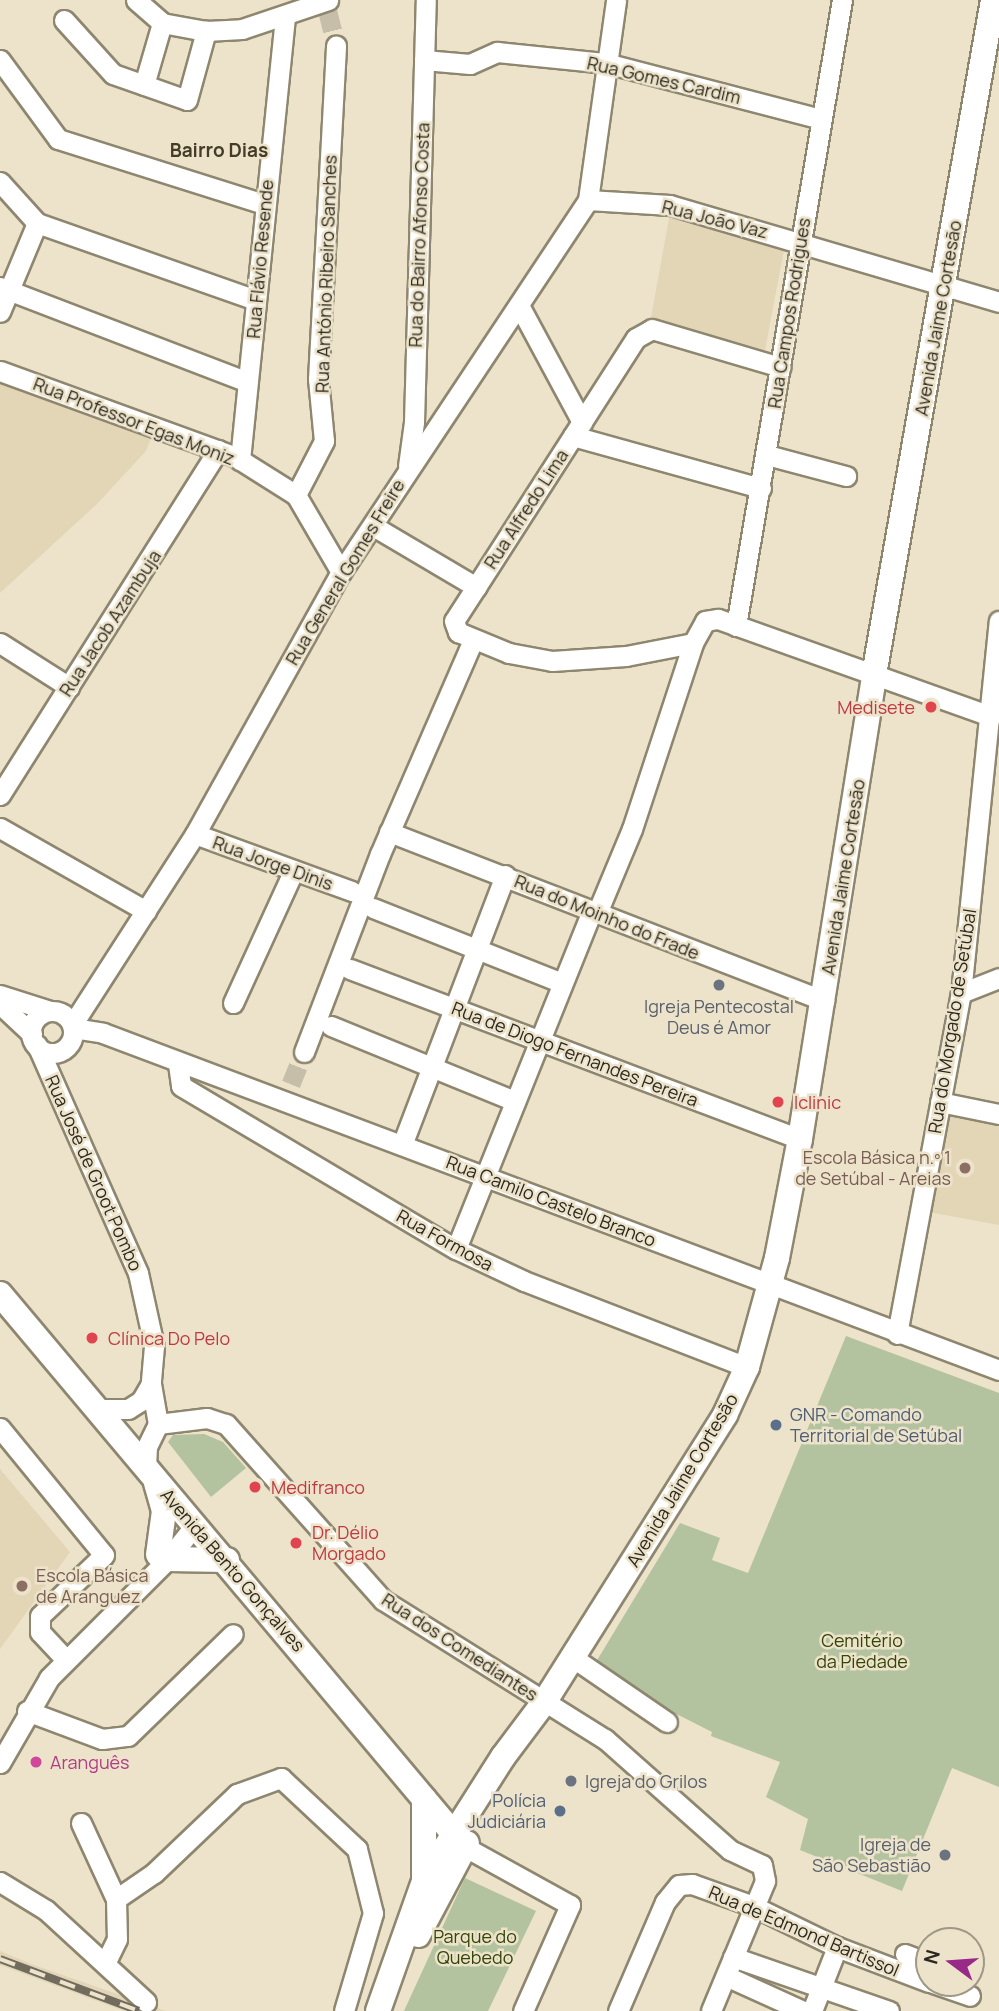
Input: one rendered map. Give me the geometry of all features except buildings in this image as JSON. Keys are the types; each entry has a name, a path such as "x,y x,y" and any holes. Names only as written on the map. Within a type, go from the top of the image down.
{"main road":[{"name":"Avenida Jaime Cortesão","path":"390,2011 421,1930 481,1790 545,1701 725,1415 747,1367 770,1285 800,1139 874,675 995,3"},
{"name":"Avenida Bento Gonçalves","path":"0,1294 227,1560 458,1841"},
{"path":"151,1473 164,1511 163,1557 227,1560"},
{"name":"Avenida Jaime Cortesão","path":"378,2011 424,1881 515,1767 545,1701"},
{"path":"424,1881 424,1799 457,1800 481,1790"}],"street":[{"path":"136,0 162,23 206,30 242,29 327,4"},
{"name":"Rua do Bairro Afonso Costa","path":"407,470 414,422 426,0"},
{"name":"Rua Campos Rodrigues","path":"727,623 767,455 821,119 836,2"},
{"path":"588,200 615,7"},
{"name":"Rua Flávio Resende","path":"231,455 247,382 285,16"},
{"path":"64,20 113,74 187,100 206,30"},
{"path":"144,85 162,23"},
{"name":"Rua António Ribeiro Sanches","path":"296,495 324,441 318,379 336,45"},
{"name":"Rua Gomes Cardim","path":"424,60 470,64 497,52 606,63 821,119"},
{"path":"0,61 58,139 264,204"},
{"path":"0,182 37,223 256,300"},
{"name":"Rua João Vaz","path":"588,200 670,205 999,302"},
{"name":"Rua General Gomes Freire","path":"72,1026 195,834 341,572 407,470 520,307 588,200"},
{"path":"0,312 5,289 37,223"},
{"path":"5,289 247,382"},
{"path":"520,307 578,429"},
{"path":"578,429 636,338 652,329 780,367"},
{"name":"Rua Professor Egas Moniz","path":"0,371 231,455 296,495 341,572"},
{"path":"414,422 424,429 437,428"},
{"name":"Rua Alfredo Lima","path":"373,526 476,587 578,429 761,488"},
{"name":"Rua Jacob Azambuja","path":"0,794 69,687 231,455"},
{"path":"767,455 846,475"},
{"path":"476,587 454,621 458,632 509,653 552,661 626,656 693,643"},
{"path":"456,1249 562,983 632,829 693,643 705,621 727,623 990,716"},
{"name":"Rua do Morgado de Setúbal","path":"897,1334 961,993 999,621"},
{"path":"304,1052 389,832 473,640"},
{"path":"0,643 69,687"},
{"path":"0,828 146,911"},
{"name":"Rua do Moinho do Frade","path":"389,832 824,1001"},
{"name":"Rua Jorge Dinis","path":"195,834 352,891"},
{"path":"233,1003 294,870"},
{"path":"402,1145 505,875"},
{"path":"373,908 562,983"},
{"name":"Rua de Diogo Fernandes Pereira","path":"350,970 800,1139"},
{"path":"961,993 999,978"},
{"path":"93,993 103,1033"},
{"path":"0,995 64,1014 72,1026 70,1043 60,1051 47,1052 34,1040 38,1016 50,1011"},
{"name":"Rua José de Groot Pombo","path":"0,1004 34,1040 138,1273 154,1346 151,1384 158,1424 147,1447 151,1473"},
{"name":"Rua Camilo Castelo Branco","path":"72,1026 103,1033 178,1064 287,1092 402,1145 897,1334 999,1370"},
{"path":"331,1026 515,1101"},
{"name":"Rua Formosa","path":"178,1064 181,1086 456,1249 524,1281 747,1367"},
{"path":"940,1102 999,1114"},
{"path":"98,1409 128,1409 141,1401 151,1384"},
{"name":"Rua dos Comediantes","path":"158,1424 207,1418 226,1424 383,1600 626,1755 730,1850 762,1865 765,1881 753,1906"},
{"path":"0,1428 104,1555 40,1616 40,1632 65,1659"},
{"path":"0,1763 27,1711 65,1659 195,1525"},
{"path":"27,1711 102,1739 128,1736 233,1634"},
{"path":"572,1657 667,1722"},
{"path":"116,1899 154,1872 237,1794 281,1778 357,1849 373,1913 344,2011"},
{"path":"81,1823 116,1899 117,1939 107,1962"},
{"path":"458,1841 570,1905 523,2011"},
{"path":"0,1882 46,1910 107,1962 146,2002"},
{"name":"Rua de Edmond Bartissol","path":"618,2011 665,1902 679,1885 692,1884 753,1906 837,1947 915,1976"},
{"path":"711,2011 753,1906"},
{"path":"812,2011 837,1947"},
{"path":"905,1954 915,1958"},
{"path":"733,1957 889,2011"},
{"path":"726,1976 803,2011"}],"shaded area":[{"path":"669,218 784,250 765,350 651,318"},
{"path":"0,383 151,438 146,451 97,504 0,593"},
{"name":"Escola Básica n.º 1 de Setúbal - Areias","path":"941,1113 999,1125 999,1225 923,1211"},
{"name":"Escola Básica de Aranguez","path":"0,1469 70,1552 0,1649"},
{"path":"0,1951 166,2011 124,2011 0,1965"}],"green space":[{"name":"Cemitério da Piedade","path":"846,1336 999,1393 999,1787 952,1768 902,1891 800,1850 808,1819 766,1797 780,1762 711,1736 712,1732 641,1696 596,1662 680,1523 720,1538 712,1560 748,1573"},
{"path":"204,1434 223,1442 246,1468 211,1497 168,1442 173,1435"},
{"name":"Parque do Quebedo","path":"465,1878 536,1911 488,2011 404,2011"}],"tunnel":[{"path":"328,12 336,45"},
{"path":"291,1084 304,1052"}],"railway":[{"path":"0,1959 139,2011"}],"place":[{"name":"Medisete","path":"931,707"},
{"name":"Igreja Pentecostal Deus é Amor","path":"719,985"},
{"name":"Iclinic","path":"778,1102"},
{"name":"Escola Básica n.º 1 de Setúbal - Areias","path":"965,1168"},
{"name":"Clínica Do Pelo","path":"92,1338"},
{"name":"GNR - Comando Territorial de Setúbal","path":"776,1425"},
{"name":"Medifranco","path":"255,1487"},
{"name":"Dr. Délio Morgado","path":"296,1543"},
{"name":"Escola Básica de Aranguez","path":"22,1586"},
{"name":"Aranguês","path":"36,1762"},
{"name":"Igreja do Grilos","path":"571,1781"},
{"name":"Polícia Judiciária","path":"560,1811"},
{"name":"Igreja de São Sebastião","path":"945,1855"}],"district":[{"name":"Bairro Dias","path":"219,151"}]}
